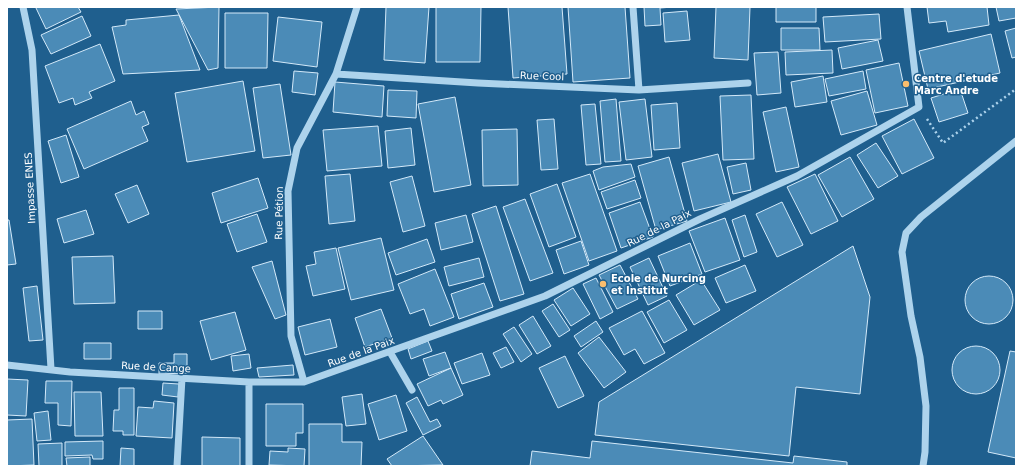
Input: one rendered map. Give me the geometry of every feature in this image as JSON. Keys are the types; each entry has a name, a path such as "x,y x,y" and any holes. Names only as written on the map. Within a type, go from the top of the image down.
{"street":[{"name":"Impasse ENES","path":"23,7 32,50 51,369"},
{"name":"Rue Pétion","path":"304,382 291,336 288,191 298,148 336,74 357,7"},
{"path":"633,7 639,90"},
{"path":"907,7 919,107"},
{"name":"Rue Cool","path":"336,74 478,83 639,90 748,83"},
{"name":"Rue de la Paix","path":"304,382 545,296 700,219 797,176 919,107"},
{"path":"923,466 925,452 926,406 902,252 906,233 921,217 1016,141"},
{"path":"390,352 412,390"},
{"name":"Rue de Cange","path":"7,365 249,382 304,382"},
{"path":"177,466 182,378"},
{"path":"248,466 249,382"}],"path":[{"path":"919,107 943,143 1016,89"}],"building":[{"path":"78,7 81,12 46,29 36,8"},
{"path":"219,7 218,68 208,70 176,9"},
{"path":"386,7 429,7 425,63 384,60"},
{"path":"436,7 481,7 480,62 436,62"},
{"path":"508,7 562,7 567,74 513,78"},
{"path":"568,7 625,7 630,78 573,82"},
{"path":"644,7 673,7 660,8 661,25 645,26"},
{"path":"716,7 750,7 748,60 714,58"},
{"path":"776,7 816,7 816,22 776,22"},
{"path":"927,7 987,7 989,25 948,32 946,21 929,23"},
{"path":"996,7 1016,7 1016,18 999,21"},
{"path":"687,11 690,40 665,42 663,13"},
{"path":"225,13 268,13 267,68 225,68"},
{"path":"879,14 881,39 825,42 823,17"},
{"path":"179,15 200,70 123,74 112,27 126,25 126,20"},
{"path":"82,16 91,36 51,54 41,35"},
{"path":"278,17 322,22 317,67 273,61"},
{"path":"781,28 819,28 820,50 781,50"},
{"path":"1016,28 1016,57 1012,58 1005,31"},
{"path":"991,34 1000,73 928,89 919,51"},
{"path":"878,40 883,61 842,69 838,48"},
{"path":"100,44 115,81 89,92 92,98 75,105 73,98 59,103 45,66"},
{"path":"832,50 833,73 786,75 785,52"},
{"path":"778,52 781,93 757,95 754,53"},
{"path":"899,63 908,106 875,113 866,70"},
{"path":"294,71 318,73 315,95 292,92"},
{"path":"863,71 866,89 829,96 825,79"},
{"path":"823,76 827,102 795,107 791,82"},
{"path":"243,81 255,151 187,162 175,93"},
{"path":"335,82 384,86 382,117 333,112"},
{"path":"280,84 291,155 263,158 253,88"},
{"path":"960,89 968,113 939,122 931,98"},
{"path":"388,90 417,91 416,118 387,116"},
{"path":"867,91 877,125 841,135 831,101"},
{"path":"751,95 754,159 723,160 720,96"},
{"path":"455,97 471,185 434,192 418,104"},
{"path":"616,99 621,161 605,162 600,101"},
{"path":"645,99 652,157 626,160 619,102"},
{"path":"131,101 136,115 144,111 149,124 142,127 148,141 84,169 67,129"},
{"path":"677,103 680,148 654,150 651,105"},
{"path":"595,104 601,164 586,165 581,105"},
{"path":"786,107 799,167 776,172 763,112"},
{"path":"554,119 558,169 541,170 537,120"},
{"path":"914,119 934,158 902,174 882,136"},
{"path":"378,126 382,166 327,171 323,130"},
{"path":"411,128 415,165 388,168 385,131"},
{"path":"517,129 518,185 483,186 482,130"},
{"path":"66,135 79,177 61,183 48,141"},
{"path":"876,143 898,176 878,188 857,155"},
{"path":"718,154 731,202 694,211 682,163"},
{"path":"669,157 687,221 656,230 638,166"},
{"path":"850,157 874,199 842,217 818,175"},
{"path":"746,163 751,190 733,194 727,167"},
{"path":"631,164 635,177 599,190 593,171 603,167"},
{"path":"350,174 355,221 329,224 325,176"},
{"path":"590,174 617,251 589,261 562,183"},
{"path":"815,174 838,221 811,234 787,187"},
{"path":"412,176 425,226 403,232 390,182"},
{"path":"258,178 268,208 221,223 212,193"},
{"path":"635,180 641,198 607,209 601,192"},
{"path":"557,184 576,237 549,247 530,194"},
{"path":"137,185 149,214 128,223 115,194"},
{"path":"525,199 553,273 530,281 503,207"},
{"path":"640,202 653,237 621,248 609,213"},
{"path":"782,202 803,245 777,257 756,214"},
{"path":"496,206 524,294 500,301 472,214"},
{"path":"86,210 94,234 64,243 57,219"},
{"path":"257,214 267,242 237,252 227,224"},
{"path":"466,215 473,242 441,250 435,223"},
{"path":"745,215 757,252 744,257 732,220"},
{"path":"725,218 740,260 705,272 689,231"},
{"path":"7,220 9,220 16,264 7,265"},
{"path":"381,238 394,290 351,300 338,248"},
{"path":"427,239 435,262 396,275 388,253"},
{"path":"581,241 589,265 564,274 556,250"},
{"path":"690,243 702,274 670,286 658,256"},
{"path":"853,246 870,297 860,394 796,387 789,456 595,435 599,402"},
{"path":"336,248 345,289 313,296 306,266 316,264 314,252"},
{"path":"113,256 115,303 74,304 72,257"},
{"path":"479,258 484,277 449,286 444,267"},
{"path":"649,258 667,296 648,305 630,267"},
{"path":"272,261 286,315 275,319 252,267"},
{"path":"620,265 638,299 617,309 599,275"},
{"path":"745,265 756,291 726,303 715,278"},
{"path":"435,269 454,317 430,326 424,309 410,314 398,284"},
{"path":"989,276 998,278 1006,283 1011,291 1013,300 1011,309 1006,317 998,322 989,324 980,322 972,317 967,309 965,300 967,291 972,283 980,278"},
{"path":"596,278 613,312 600,319 583,284"},
{"path":"701,280 720,310 694,325 676,295"},
{"path":"484,283 493,307 459,319 451,294"},
{"path":"37,286 43,340 29,341 23,288"},
{"path":"573,288 590,314 571,326 554,300"},
{"path":"669,300 687,330 664,343 647,312"},
{"path":"553,304 570,330 559,337 542,311"},
{"path":"381,309 392,338 365,347 355,318"},
{"path":"138,311 162,311 162,329 138,329"},
{"path":"642,311 665,353 644,364 635,349 624,355 609,328"},
{"path":"235,312 246,350 211,360 200,321"},
{"path":"533,316 551,346 537,354 519,325"},
{"path":"330,319 337,347 305,355 298,327"},
{"path":"596,321 603,332 581,347 574,336"},
{"path":"514,327 532,354 521,362 503,334"},
{"path":"599,337 626,372 604,388 578,353"},
{"path":"428,341 432,351 411,359 408,349"},
{"path":"84,343 111,343 111,359 84,359"},
{"path":"976,346 985,348 993,353 998,361 1000,370 998,379 993,387 985,392 976,394 967,392 959,387 954,379 952,370 954,361 959,353 967,348"},
{"path":"506,347 514,362 501,368 493,353"},
{"path":"1010,351 1016,352 1016,458 988,452"},
{"path":"445,352 451,368 429,376 423,359"},
{"path":"482,353 490,375 462,384 454,363"},
{"path":"174,354 187,354 187,373 159,374 159,363 174,363"},
{"path":"249,354 251,368 233,371 231,356"},
{"path":"565,356 584,396 558,408 539,368"},
{"path":"293,365 294,375 259,377 257,368"},
{"path":"451,368 463,395 443,404 441,400 428,406 417,384"},
{"path":"7,379 28,380 26,416 7,415"},
{"path":"46,381 72,381 71,426 58,425 58,403 45,403"},
{"path":"163,383 179,384 178,397 162,395"},
{"path":"119,388 134,388 134,435 123,435 123,431 113,431 114,410 119,410"},
{"path":"74,392 101,392 103,436 75,436"},
{"path":"362,394 366,424 346,426 342,397"},
{"path":"396,395 407,431 379,440 368,404"},
{"path":"417,397 430,422 437,419 441,426 423,435 406,403"},
{"path":"154,401 174,403 172,438 136,436 138,407 153,408"},
{"path":"266,404 303,404 303,433 296,433 296,446 266,446"},
{"path":"48,411 51,440 37,441 34,413"},
{"path":"32,419 34,465 7,466 7,420"},
{"path":"309,424 342,424 342,442 362,442 361,466 309,466"},
{"path":"423,436 443,465 392,466 387,459"},
{"path":"202,437 240,438 240,466 202,466"},
{"path":"103,441 103,459 93,459 92,455 65,456 65,442"},
{"path":"592,441 793,463 794,456 847,462 847,466 530,466 532,451 590,458"},
{"path":"62,443 62,466 39,466 38,444"},
{"path":"121,448 134,449 134,466 120,466"},
{"path":"288,448 305,449 304,466 269,465 270,451 288,452"},
{"path":"90,457 90,466 67,466 66,458"}],"place":[{"name":"Centre d'etude Marc Andre","path":"906,84"},
{"name":"Ecole de Nurcing et Institut","path":"603,284"}]}
